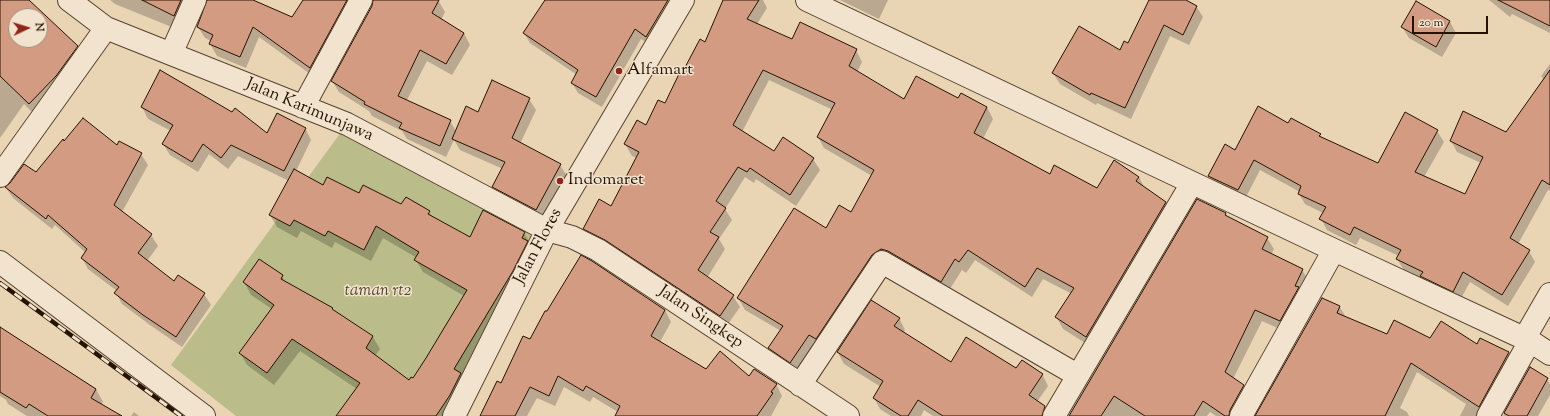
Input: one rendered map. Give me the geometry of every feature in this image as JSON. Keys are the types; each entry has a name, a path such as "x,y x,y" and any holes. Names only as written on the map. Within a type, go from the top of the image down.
{"street":[{"name":"Jalan Karimunjawa","path":"69,0 106,28 347,124 547,230"},
{"path":"171,54 195,0"},
{"path":"303,107 361,0"},
{"name":"Jalan Flores","path":"454,416 547,230 683,0"},
{"path":"807,0 1527,340 1550,354"},
{"path":"0,176 106,28"},
{"path":"1054,416 1192,183"},
{"name":"Jalan Singkep","path":"547,230 572,237 598,250 848,416"},
{"path":"1241,416 1334,250"},
{"path":"0,262 204,416"},
{"path":"800,385 882,262 1077,375"},
{"path":"1488,416 1550,294"}],"green space":[{"name":"taman rt2","path":"347,124 547,230 455,416 236,416 171,365"}],"building":[{"path":"0,0 29,0 38,8 8,8 8,48 48,48 48,18 78,46 56,76 29,104 0,76"},
{"path":"142,0 181,0 174,16"},
{"path":"207,0 253,0 292,17 303,0 347,0 310,68 253,27 240,57 209,44 213,35 197,27"},
{"path":"373,0 439,0 432,13 464,33 446,64 420,50 398,96 451,120 440,146 399,128 402,123 364,104 365,102 331,81 372,6"},
{"path":"545,0 668,0 646,37 635,29 596,97 571,83 578,70 523,33"},
{"path":"723,0 759,0 747,19 792,39 800,22 857,49 849,66 904,99 916,76 958,98 961,93 987,107 974,133 1050,174 1054,165 1097,188 1114,160 1139,177 1136,181 1166,202 1086,337 1055,317 1074,288 1037,268 1025,287 968,250 959,262 955,259 941,282 888,251 881,249 872,255 816,339 809,335 790,363 768,348 783,326 737,298 794,208 826,228 839,205 851,212 874,170 817,137 835,103 763,70 733,125 774,151 783,137 814,158 790,195 750,168 747,172 738,167 716,201 726,208 710,232 719,237 698,270 734,295 720,316 605,240 583,229 599,199 611,206 639,152 624,144 637,120 646,125 658,100 665,103 679,74 681,75 700,39 705,42"},
{"path":"1149,0 1186,0 1197,6 1183,35 1164,25 1125,108 1091,93 1090,95 1052,73 1079,26 1120,50 1124,41 1128,43"},
{"path":"1498,0 1550,0 1550,26"},
{"path":"1416,1 1450,21 1436,47 1401,27"},
{"path":"160,70 232,112 235,108 267,133 277,113 306,128 284,171 231,145 221,158 203,144 192,162 162,144 173,125 141,107"},
{"path":"1550,70 1550,185 1542,180 1510,238 1530,250 1502,295 1463,272 1453,292 1420,276 1423,272 1396,259 1401,250 1354,227 1350,235 1319,219 1326,207 1298,194 1301,186 1254,160 1238,190 1208,176 1225,144 1235,150 1258,106 1288,123 1291,118 1321,134 1319,136 1378,163 1405,112 1438,130 1415,172 1465,194 1483,157 1450,141 1463,111 1506,132"},
{"path":"492,80 530,98 512,138 561,164 536,210 492,187 505,162 452,139 466,106 478,112"},
{"path":"83,118 117,145 119,141 142,153 114,205 152,234 138,253 174,281 178,275 205,293 176,337 114,293 119,287 81,258 87,249 48,215 46,219 5,187 10,183 24,164 36,172 63,139 64,141"},
{"path":"294,169 323,185 327,177 359,193 363,185 401,204 406,197 430,211 428,214 470,237 483,210 525,232 522,238 528,241 513,271 454,369 461,373 450,395 436,416 336,416 360,383 292,339 267,373 239,353 274,305 243,282 259,259 283,275 281,279 333,308 332,309 373,336 366,348 409,380 411,377 413,378 426,358 467,290 414,260 419,252 376,226 364,250 328,231 325,236 294,220 290,226 269,215"},
{"path":"1197,199 1226,213 1225,215 1268,237 1262,249 1303,269 1295,286 1299,287 1280,321 1255,310 1225,372 1244,385 1230,410 1229,416 1225,416 1203,401 1194,416 1145,416 1114,396 1101,416 1069,416"},
{"path":"581,255 665,310 651,336 706,369 720,351 749,376 754,369 777,384 771,392 773,393 757,416 615,416 620,406 586,386 583,391 558,376 549,396 530,387 515,416 480,416 497,381 501,383 523,336 530,339 545,311 547,311"},
{"path":"1322,298 1340,306 1337,313 1387,334 1394,320 1430,338 1441,321 1477,344 1480,338 1509,352 1479,407 1411,363 1385,416 1255,416"},
{"path":"871,300 900,318 894,326 951,362 966,337 1016,368 1022,360 1043,374 1029,395 1045,406 1042,416 943,416 918,400 908,416 901,416 873,398 883,381 837,352"},
{"path":"0,327 96,389 91,398 122,416 48,416 29,404 26,408 0,392"},
{"path":"1530,367 1548,378 1527,416 1509,416 1504,413"}],"railway":[{"path":"0,283 181,416"}],"place":[{"name":"Alfamart","path":"619,71"},
{"name":"Indomaret","path":"560,181"}]}
